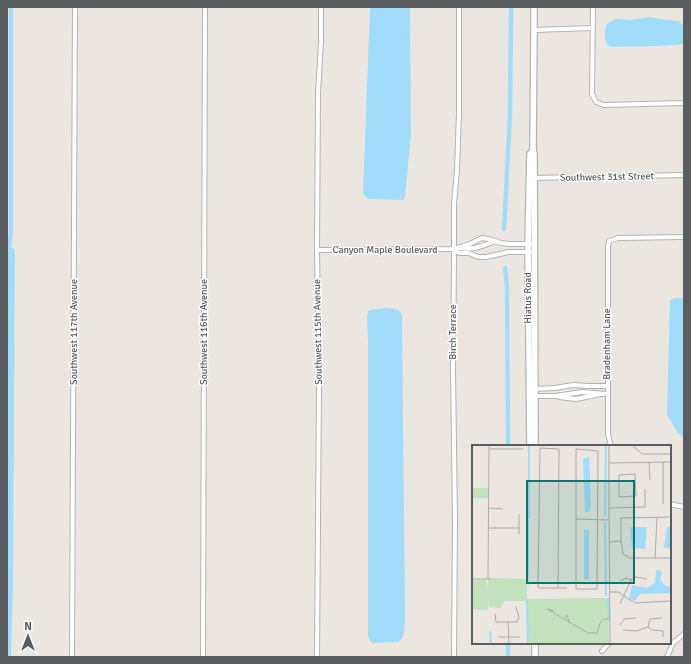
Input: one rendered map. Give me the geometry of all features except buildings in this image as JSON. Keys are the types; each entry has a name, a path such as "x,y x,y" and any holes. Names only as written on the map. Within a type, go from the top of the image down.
{"street":[{"name":"Southwest 117th Avenue","path":"72,657 75,7"},
{"name":"Southwest 116th Avenue","path":"203,657 205,7"},
{"name":"Southwest 115th Avenue","path":"317,657 319,387 317,250 318,94 321,42 321,7"},
{"name":"Birch Terrace","path":"454,657 454,204 459,113 459,7"},
{"name":"Hiatus Road","path":"531,252 535,243 530,154 533,150 534,7"},
{"path":"593,7 592,94 596,102 604,105 684,103"},
{"path":"534,30 592,28"},
{"name":"Southwest 31st Street","path":"532,178 684,175"},
{"name":"Hiatus Road","path":"530,445 532,396 531,252 528,244 532,178"},
{"name":"Bradenham Lane","path":"611,445 608,434 607,394 609,241 618,238 684,237"},
{"name":"Canyon Maple Boulevard","path":"317,250 454,249 460,248 482,238 509,244 535,243"},
{"name":"Canyon Maple Boulevard","path":"460,248 476,248 496,240"},
{"path":"476,248 478,257"},
{"name":"Canyon Maple Boulevard","path":"454,249 459,253 469,253 478,257 486,257 509,252 531,252"},
{"path":"532,389 555,388 568,385 607,386"},
{"path":"580,385 581,398"},
{"path":"532,396 555,396 580,392 607,394"},
{"path":"555,396 576,399 607,394"},
{"name":"Hiatus Road","path":"532,396 535,445"},
{"path":"671,504 684,507"},
{"path":"671,642 684,634"},
{"path":"535,644 535,657"},
{"path":"602,651 608,644"},
{"path":"667,657 670,644"}],"water":[{"path":"370,7 410,7 411,134 405,197 403,200 368,199 363,194"},
{"path":"650,17 679,21 684,25 684,44 611,47 605,40 605,30 607,24 615,19 632,20"},
{"path":"9,245 15,250 13,580 11,657 7,657 7,246"},
{"path":"674,298 684,298 684,438 678,433 667,415 670,300"},
{"path":"386,308 398,310 402,316 405,623 403,636 398,642 373,643 370,641 368,635 367,316 370,310"}],"waterway":[{"path":"9,245 11,232 11,7"},
{"path":"504,229 510,116 511,7"},
{"path":"505,268 507,287 508,445"},
{"path":"508,644 508,657"}]}
